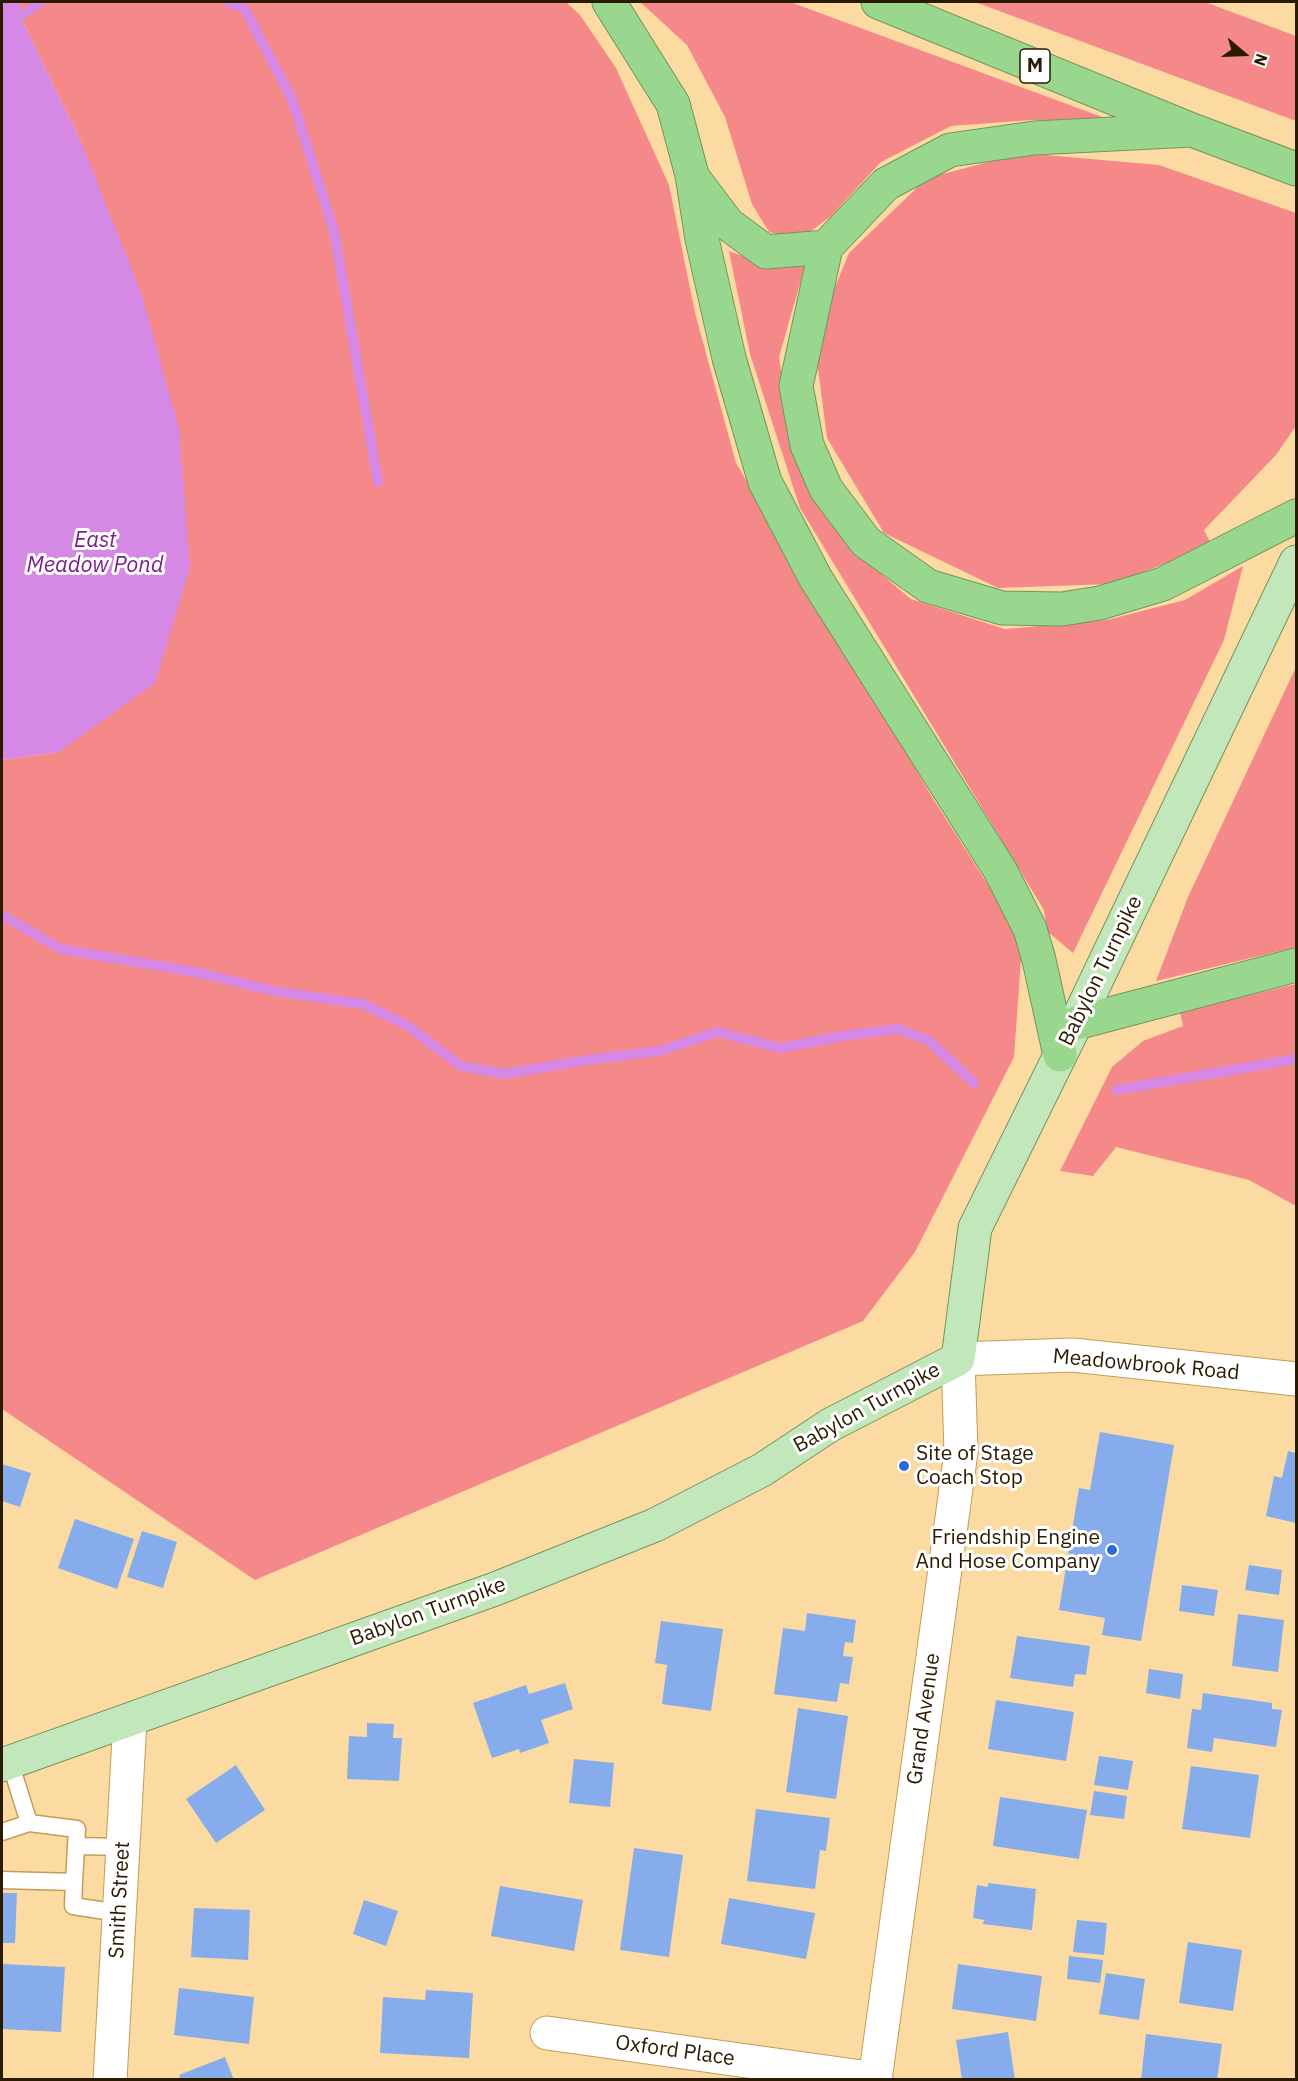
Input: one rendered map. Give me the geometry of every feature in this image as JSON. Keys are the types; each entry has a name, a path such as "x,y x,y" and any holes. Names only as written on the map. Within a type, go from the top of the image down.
{"highway":[{"path":"609,2 673,104 692,175 702,239 729,358 765,482 816,579 1005,880 1030,928 1060,1055"},
{"name":"M","path":"878,2 1192,130 1296,169"},
{"path":"1192,130 1034,138 950,150 886,184 826,247 796,386 807,445 825,489 866,542 928,586 1002,608 1062,609 1100,603 1163,584 1296,516"},
{"path":"692,175 728,224 766,252 826,247"},
{"path":"1076,1023 1296,965"}],"main road":[{"name":"Babylon Turnpike","path":"6,1764 495,1589 655,1525 762,1470 830,1425 958,1359 975,1228 1076,1023 1296,562"}],"street":[{"name":"Meadowbrook Road","path":"958,1359 1073,1355 1296,1379"},
{"name":"Grand Avenue","path":"875,2079 961,1452 958,1359"},
{"name":"Smith Street","path":"110,2079 130,1720"},
{"name":"Oxford Place","path":"547,2033 875,2079"}],"lane":[{"path":"6,1764 29,1823"},
{"path":"2,1832 29,1823 77,1829 73,1906 119,1913"},
{"path":"76,1846 123,1847"},
{"path":"2,1880 74,1882"}],"shaded area":[{"path":"20,2 566,2 580,15 616,68 669,185 695,313 736,463 932,797 1027,946 1021,959 1014,1057 915,1252 863,1321 255,1580 2,1409 2,760 59,752 82,144 20,16"},
{"path":"640,2 790,2 1113,121 1032,120 951,126 881,162 830,217 799,240 769,232 752,204 725,117 687,45"},
{"path":"975,2 1205,2 1296,36 1296,121"},
{"path":"1023,153 1159,165 1296,213 1296,426 1276,455 1204,530 1212,546 1111,584 998,588 884,533 827,438 814,338 849,253 927,178"},
{"path":"729,251 772,267 805,266 779,357 793,447 846,545 911,599 1005,629 1107,620 1185,600 1243,566 1224,640 1073,953 1047,931 1044,910 800,508 750,354"},
{"path":"1296,667 1296,947 1156,981 1188,897"},
{"path":"1296,984 1296,1206 1249,1180 1116,1147 1093,1176 1060,1171 1112,1067 1143,1041 1183,1026 1180,1012"}],"water":[{"name":"East Meadow Pond","path":"2,2 20,2 20,16 82,144 141,292 179,428 190,568 155,683 59,752 2,760"}],"building":[{"name":"Friendship Engine And Hose Company","path":"1100,1432 1174,1445 1141,1641 1102,1635 1105,1618 1059,1610 1079,1488 1090,1490"},
{"path":"1288,1451 1296,1453 1296,1523 1266,1516 1274,1476 1282,1478"},
{"path":"2,1464 31,1473 20,1507 2,1501"},
{"path":"75,1519 134,1539 117,1589 58,1568"},
{"path":"142,1531 177,1542 163,1588 127,1577"},
{"path":"1249,1565 1282,1570 1279,1595 1245,1590"},
{"path":"1182,1585 1218,1590 1214,1616 1179,1611"},
{"path":"807,1613 856,1620 853,1643 845,1642 843,1656 853,1657 849,1684 840,1683 837,1702 774,1694 783,1628 805,1631"},
{"path":"1238,1614 1284,1620 1278,1672 1232,1666"},
{"path":"661,1621 723,1629 711,1711 662,1704 667,1665 655,1663"},
{"path":"1017,1636 1090,1646 1086,1675 1075,1674 1073,1687 1010,1678"},
{"path":"1149,1669 1183,1674 1180,1699 1146,1693"},
{"path":"565,1683 573,1709 541,1720 549,1743 520,1753 519,1749 492,1758 473,1703 526,1685 529,1694"},
{"path":"1203,1693 1272,1703 1272,1709 1282,1710 1276,1747 1214,1738 1212,1752 1187,1748 1192,1709 1201,1710"},
{"path":"996,1700 1074,1712 1066,1761 988,1749"},
{"path":"798,1708 848,1716 836,1799 786,1792"},
{"path":"367,1723 394,1724 393,1738 402,1738 399,1781 347,1779 349,1736 367,1737"},
{"path":"1099,1756 1133,1761 1128,1790 1094,1785"},
{"path":"574,1759 614,1763 610,1807 569,1803"},
{"path":"236,1765 265,1810 216,1843 186,1799"},
{"path":"1191,1766 1259,1775 1250,1838 1182,1829"},
{"path":"1094,1791 1127,1796 1124,1819 1090,1815"},
{"path":"1000,1797 1087,1810 1079,1859 993,1846"},
{"path":"756,1809 830,1818 826,1851 820,1850 815,1889 747,1881"},
{"path":"634,1848 683,1855 669,1957 620,1950"},
{"path":"988,1883 1036,1889 1032,1930 983,1924 984,1920 973,1918 977,1885 988,1887"},
{"path":"500,1886 583,1900 574,1951 491,1936"},
{"path":"2,1893 17,1893 15,1943 2,1943"},
{"path":"729,1898 815,1913 806,1959 721,1944"},
{"path":"364,1900 398,1911 386,1946 353,1934"},
{"path":"194,1908 250,1910 248,1960 191,1957"},
{"path":"1077,1920 1107,1923 1104,1955 1073,1952"},
{"path":"1188,1942 1242,1950 1233,2011 1179,2003"},
{"path":"1069,1956 1103,1960 1100,1983 1067,1979"},
{"path":"2,1964 65,1967 61,2032 2,2029"},
{"path":"958,1964 1042,1976 1036,2021 952,2009"},
{"path":"1106,1973 1145,1979 1139,2020 1099,2014"},
{"path":"179,1988 254,1997 249,2044 174,2035"},
{"path":"426,1990 473,1993 469,2058 380,2053 383,1997 425,2000"},
{"path":"1008,2032 1015,2080 962,2080 956,2040"},
{"path":"1146,2034 1222,2044 1217,2080 1141,2080"},
{"path":"225,2057 234,2080 181,2080 179,2075"}],"waterway":[{"path":"2,15 20,16 41,2"},
{"path":"227,2 244,8 292,99 334,231 378,482"},
{"path":"2,915 61,949 200,973 279,992 363,1004 405,1024 461,1066 504,1074 659,1051 718,1032 780,1048 842,1036 898,1029 928,1040 974,1083"},
{"path":"1116,1090 1296,1059"}],"place":[{"name":"Site of Stage Coach Stop","path":"904,1466"},
{"name":"Friendship Engine And Hose Company","path":"1112,1550"}]}
